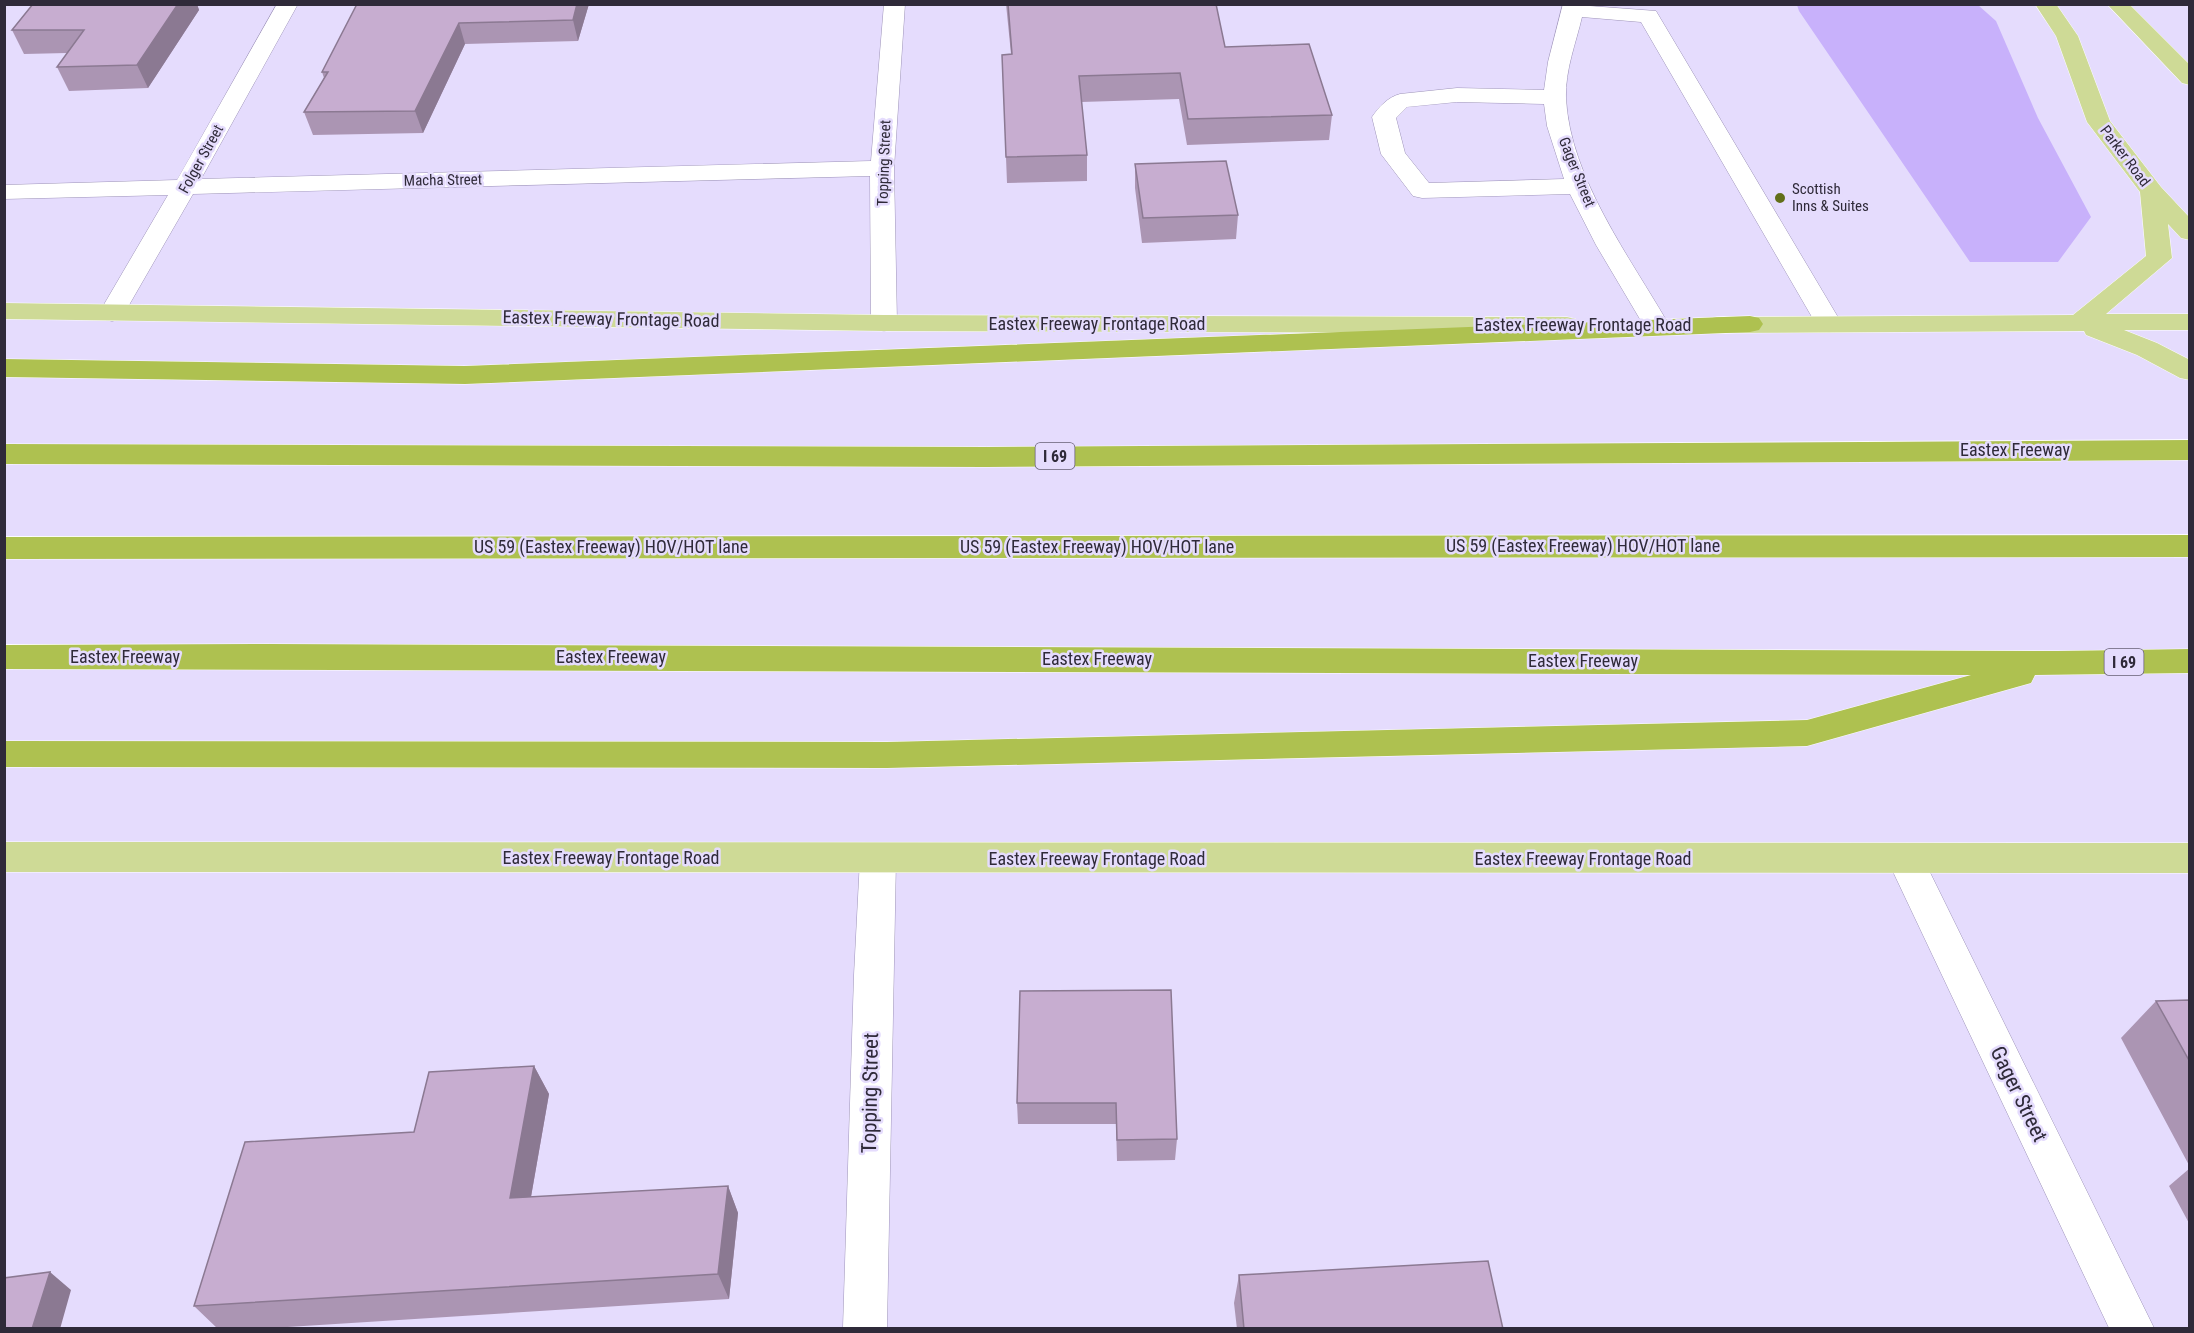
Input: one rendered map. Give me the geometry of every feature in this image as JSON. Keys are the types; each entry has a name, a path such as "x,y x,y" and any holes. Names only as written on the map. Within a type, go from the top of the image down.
{"highway":[{"path":"4,369 465,375 1750,324"},
{"name":"Eastex Freeway","path":"4,454 998,457 2190,450"},
{"name":"US 59 (Eastex Freeway) HOV/HOT lane","path":"4,548 2182,546"},
{"name":"Eastex Freeway","path":"4,657 294,656 2058,663 2190,661"},
{"path":"4,754 887,755 1807,733 2058,663"}],"main road":[{"name":"Parker Road","path":"2045,4 2067,36 2099,122 2152,192 2190,233"},
{"path":"2117,4 2190,78"},
{"path":"2152,192 2159,258 2079,323 2146,349 2190,372"},
{"name":"Eastex Freeway Frontage Road","path":"4,311 884,323 1656,325 2190,322"},
{"name":"Eastex Freeway Frontage Road","path":"4,857 2190,858"}],"street":[{"name":"Folger Street","path":"112,313 186,187 288,4"},
{"name":"Topping Street","path":"884,323 882,168 895,4"},
{"path":"1573,7 1647,10 1828,324"},
{"name":"Gager Street","path":"1573,7 1558,62 1555,97 1562,139 1579,186 1656,325"},
{"path":"1555,97 1457,94 1400,101 1384,117 1393,154 1422,191 1579,186"},
{"name":"Macha Street","path":"4,192 882,168"},
{"name":"Topping Street","path":"866,1329 873,975 878,859"},
{"name":"Gager Street","path":"1905,859 2132,1329"}],"shaded area":[{"path":"1797,5 1978,5 1996,21 2038,118 2091,217 2058,262 1970,262"}],"building":[{"path":"33,4 178,4 137,65 57,67 84,30 12,30"},
{"path":"357,4 577,4 573,20 459,23 415,111 304,112 328,72 322,72"},
{"path":"1008,4 1216,4 1225,47 1309,44 1332,115 1188,119 1180,73 1079,76 1087,155 1006,157 1002,55 1012,54"},
{"path":"1226,161 1238,215 1143,218 1135,164"},
{"path":"1171,990 1177,1139 1117,1140 1116,1103 1017,1103 1020,991"},
{"path":"2190,1000 2190,1062 2156,1001"},
{"path":"534,1066 510,1198 728,1186 718,1274 194,1306 245,1142 414,1132 429,1072"},
{"path":"1488,1261 1503,1329 1244,1329 1239,1275"},
{"path":"50,1272 32,1329 4,1329 4,1278"}],"place":[{"name":"Scottish Inns & Suites","path":"1780,198"}]}
